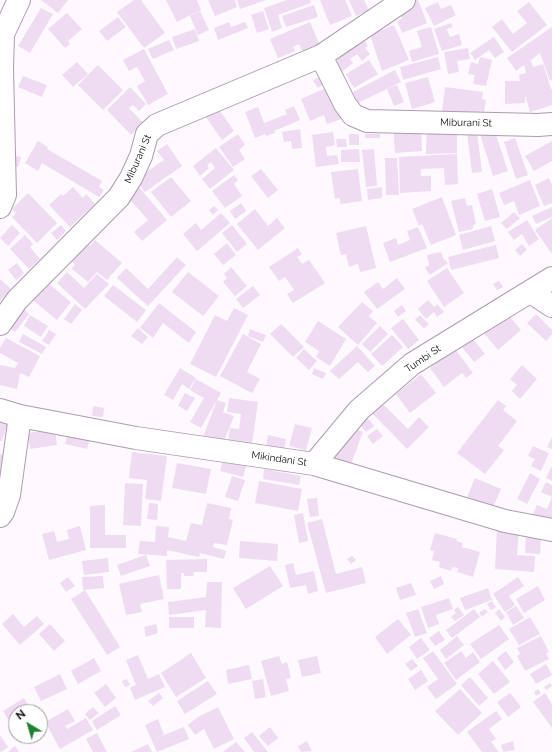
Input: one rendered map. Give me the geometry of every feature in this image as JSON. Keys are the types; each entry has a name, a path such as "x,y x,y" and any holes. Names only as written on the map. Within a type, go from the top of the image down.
{"street":[{"path":"0,207 5,196 2,70 3,34 19,0"},
{"name":"Miburani St","path":"0,324 17,300 119,197 131,178 147,134 156,125 321,56 404,0"},
{"name":"Miburani St","path":"321,56 353,115 367,121 538,125 552,124"},
{"name":"Tumbi St","path":"314,464 359,410 412,364 552,278"},
{"path":"531,292 552,306"},
{"path":"0,516 9,495 10,413"},
{"name":"Mikindani St","path":"10,413 136,438 314,464 505,521 552,530"}],"building":[{"path":"41,0 68,0 58,13"},
{"path":"134,0 141,0 165,33 144,48 117,12"},
{"path":"166,0 197,0 201,10 177,22"},
{"path":"208,0 235,0 237,7 215,16"},
{"path":"237,0 266,0 240,9"},
{"path":"287,0 310,0 311,3 278,15 282,28 272,32 264,8"},
{"path":"320,0 345,0 352,16 330,25"},
{"path":"349,0 364,0 369,10 356,16"},
{"path":"411,0 418,0 427,23 402,33 397,21 402,19 399,10"},
{"path":"438,2 441,9 451,5 456,15 434,26 425,8"},
{"path":"529,2 547,25 512,52 492,27 502,19 513,34 527,23 517,11"},
{"path":"314,5 318,17 286,27 282,16"},
{"path":"41,8 53,14 30,53 18,46"},
{"path":"200,11 209,30 198,35 190,16"},
{"path":"263,11 269,29 257,33 251,15"},
{"path":"67,13 82,29 68,41 70,44 65,48 48,29"},
{"path":"118,17 126,27 107,41 99,31"},
{"path":"229,22 231,27 245,22 248,28 218,40 214,28"},
{"path":"310,22 320,46 303,53 299,44 293,47 295,51 278,58 270,39"},
{"path":"451,23 453,27 447,29 450,37 459,34 462,45 442,51 434,29"},
{"path":"394,25 409,60 382,71 370,35"},
{"path":"431,27 439,54 412,62 409,51 422,47 417,31"},
{"path":"552,27 552,80 550,81 540,53 531,60 533,67 543,64 552,89 552,105 530,112 525,95 525,103 505,104 505,81 520,81 519,75 526,73 524,65 516,71 507,58"},
{"path":"195,29 199,41 176,49 172,37"},
{"path":"494,37 504,52 495,58 489,50 475,60 470,53"},
{"path":"169,40 174,50 153,59 148,49"},
{"path":"364,40 368,46 365,48 370,54 362,61 357,54 350,59 353,63 342,72 335,63 338,61 332,53"},
{"path":"468,48 470,59 457,61 459,72 448,74 444,52"},
{"path":"144,49 168,94 148,105 137,86 145,81 137,67 129,71 123,60"},
{"path":"438,57 441,69 403,80 400,67"},
{"path":"480,57 492,60 486,86 473,84 475,75 468,74 471,62 478,64"},
{"path":"369,60 378,74 354,88 346,74"},
{"path":"77,62 88,74 73,87 62,75"},
{"path":"98,65 123,90 103,110 78,85"},
{"path":"395,70 401,82 358,103 353,92"},
{"path":"324,73 329,81 318,88 313,81"},
{"path":"23,76 47,85 42,97 18,87"},
{"path":"428,77 435,102 412,109 405,83"},
{"path":"397,85 404,102 394,106 387,89"},
{"path":"331,86 344,118 327,124 324,115 310,121 301,99"},
{"path":"130,87 146,104 139,111 133,105 129,108 144,124 131,135 107,110"},
{"path":"445,87 483,92 482,99 486,100 484,112 480,111 479,116 442,111"},
{"path":"213,101 234,131 222,140 201,110"},
{"path":"294,106 300,120 274,131 275,133 266,136 265,134 255,138 245,112 258,107 264,123 287,114 285,110"},
{"path":"393,123 421,129 422,151 395,153"},
{"path":"427,126 457,131 457,153 426,154"},
{"path":"300,129 302,148 292,149 291,141 284,142 282,132"},
{"path":"494,129 508,171 493,176 480,134"},
{"path":"333,132 335,145 326,147 327,156 337,155 339,164 316,167 312,135"},
{"path":"477,132 482,172 472,173 467,133"},
{"path":"238,134 245,145 239,150 245,159 233,167 219,147"},
{"path":"349,134 359,134 359,145 349,145"},
{"path":"365,134 380,134 380,138 365,138"},
{"path":"515,138 528,175 516,179 504,142"},
{"path":"336,139 346,139 347,147 337,147"},
{"path":"38,141 48,147 47,149 102,181 99,187 104,190 99,197 42,163 38,171 25,163"},
{"path":"552,141 552,161 534,171 525,156"},
{"path":"167,144 182,166 145,192 136,179 164,160 157,151"},
{"path":"216,148 234,170 210,189 202,179 215,168 211,162 207,165 209,168 200,176 193,166"},
{"path":"359,149 360,162 341,162 341,150"},
{"path":"374,149 377,186 366,187 362,150"},
{"path":"8,154 21,157 18,167 5,164"},
{"path":"457,154 458,184 445,185 444,168 421,169 421,176 431,176 431,191 400,193 399,157"},
{"path":"385,158 397,158 399,195 386,195"},
{"path":"261,169 278,190 268,198 251,176"},
{"path":"358,169 362,201 340,204 340,198 335,199 331,172"},
{"path":"234,175 238,180 234,184 242,196 225,208 212,191"},
{"path":"171,177 191,201 171,217 151,192"},
{"path":"549,178 552,185 552,203 544,206 535,185"},
{"path":"530,180 540,206 519,215 514,201 504,205 499,193"},
{"path":"137,185 167,220 142,241 134,232 148,220 126,195"},
{"path":"73,187 83,198 86,194 95,204 70,227 49,205 61,194 63,196"},
{"path":"382,187 382,198 368,200 367,189"},
{"path":"492,189 500,217 485,221 477,194"},
{"path":"28,193 57,223 37,243 12,217 16,213 12,209"},
{"path":"442,197 456,235 431,245 422,224 419,226 412,209"},
{"path":"465,198 467,206 472,205 476,224 473,225 473,229 459,232 451,201"},
{"path":"241,203 246,211 235,219 230,211"},
{"path":"214,206 218,210 213,215 209,210"},
{"path":"552,207 552,217 536,224 532,216"},
{"path":"255,209 268,226 277,218 285,228 258,250 237,224"},
{"path":"514,212 520,218 507,229 501,223"},
{"path":"221,213 230,223 197,251 183,234 196,223 201,230"},
{"path":"552,218 552,254 535,230"},
{"path":"527,220 539,239 529,246 522,234 514,240 508,232"},
{"path":"12,225 20,233 8,246 0,238"},
{"path":"61,225 66,231 57,240 51,233"},
{"path":"232,225 247,244 237,252 222,233"},
{"path":"366,226 376,268 360,272 358,264 349,267 346,254 341,255 336,233"},
{"path":"491,226 495,241 463,250 459,235"},
{"path":"418,227 427,248 390,262 383,243 396,238 398,245 410,240 407,231"},
{"path":"25,235 33,244 30,247 40,259 29,269 10,249"},
{"path":"82,239 90,246 95,240 122,263 107,280 97,272 88,282 72,269 75,264 67,257"},
{"path":"227,243 236,255 223,265 214,254"},
{"path":"522,244 527,250 520,256 515,250"},
{"path":"496,245 499,258 451,270 448,257"},
{"path":"298,248 302,254 297,257 302,264 309,260 325,283 293,303 287,294 294,290 285,277 279,281 269,267"},
{"path":"441,252 443,258 448,263 430,275 425,268 429,265 427,255"},
{"path":"177,257 186,265 148,306 117,278 126,268 148,289"},
{"path":"17,263 24,273 16,280 8,270"},
{"path":"231,267 247,286 235,296 223,282 227,278 224,274"},
{"path":"447,268 464,293 444,307 427,281"},
{"path":"67,272 84,288 97,274 109,284 85,309 57,283"},
{"path":"188,272 219,296 203,316 172,292"},
{"path":"397,278 405,289 377,309 364,292 378,282 383,289"},
{"path":"0,279 11,289 0,301"},
{"path":"43,279 71,302 57,320 29,297"},
{"path":"499,281 503,287 497,290 493,284"},
{"path":"113,285 146,310 137,322 104,296"},
{"path":"253,286 260,295 243,308 236,299"},
{"path":"428,300 434,307 437,304 444,312 437,317 434,312 426,319 418,309"},
{"path":"362,302 373,311 369,316 377,323 358,345 338,327"},
{"path":"159,303 196,332 189,343 163,323 153,338 140,328"},
{"path":"75,304 82,310 71,324 64,319"},
{"path":"402,305 406,311 398,317 394,311"},
{"path":"234,308 248,315 216,377 190,364 215,315 227,321"},
{"path":"24,309 29,314 15,332 9,327"},
{"path":"505,311 521,330 498,350 482,331"},
{"path":"536,314 552,330 552,334 546,341 527,323"},
{"path":"30,315 48,326 41,337 24,326"},
{"path":"420,315 429,324 424,329 415,319"},
{"path":"403,319 419,340 408,349 391,328"},
{"path":"318,321 346,339 330,366 316,357 319,351 305,342"},
{"path":"281,324 304,347 293,357 270,334"},
{"path":"380,326 388,334 370,352 362,344"},
{"path":"138,328 148,337 142,344 131,336"},
{"path":"250,329 266,335 263,342 248,336"},
{"path":"49,330 56,334 49,345 42,341"},
{"path":"23,334 46,347 42,354 19,342"},
{"path":"243,334 261,344 247,372 260,379 252,393 220,376"},
{"path":"392,335 403,347 382,366 371,354"},
{"path":"6,338 40,356 29,377 20,373 17,389 0,385 0,365 15,368 18,363 0,353 0,348"},
{"path":"473,339 485,354 474,362 462,347"},
{"path":"357,346 375,366 368,372 358,362 339,379 330,371"},
{"path":"304,349 317,361 309,370 296,358"},
{"path":"455,349 473,373 466,378 462,373 444,387 430,368"},
{"path":"522,365 537,379 520,399 512,391 517,385 510,379"},
{"path":"180,368 196,378 189,389 182,384 173,400 164,395"},
{"path":"314,368 326,373 323,379 312,374"},
{"path":"421,374 436,393 410,413 396,394"},
{"path":"196,379 221,393 201,428 190,422 204,398 190,390"},
{"path":"185,393 195,398 187,411 178,406"},
{"path":"229,398 258,402 252,444 228,441 230,428 239,429 241,414 227,412"},
{"path":"378,399 408,429 419,417 429,427 407,449 368,409"},
{"path":"217,400 226,403 223,412 234,416 223,444 203,437"},
{"path":"498,400 506,406 503,410 517,421 498,446 504,450 485,474 457,453"},
{"path":"93,406 104,408 103,417 92,416"},
{"path":"367,417 374,426 366,432 359,423"},
{"path":"0,420 8,423 2,441 0,441"},
{"path":"295,424 312,428 306,450 289,446"},
{"path":"349,426 363,432 349,469 330,461 333,452 338,454"},
{"path":"55,429 57,445 30,449 28,433"},
{"path":"377,429 383,436 373,444 367,436"},
{"path":"68,432 90,437 87,449 65,444"},
{"path":"268,435 286,439 284,451 266,447"},
{"path":"552,437 552,449 547,447"},
{"path":"533,446 549,453 541,471 531,466 535,459 528,456"},
{"path":"132,452 167,456 161,501 145,499 147,480 129,478"},
{"path":"0,454 7,456 2,471 0,470"},
{"path":"224,458 247,464 243,477 220,471"},
{"path":"177,463 211,469 206,494 172,488"},
{"path":"552,466 552,481 546,478"},
{"path":"264,469 301,476 299,485 263,479"},
{"path":"530,473 540,479 527,504 517,499"},
{"path":"232,476 245,480 238,501 225,497"},
{"path":"475,478 501,489 493,507 467,497"},
{"path":"259,481 302,489 298,511 255,503"},
{"path":"546,482 552,485 552,497 541,492"},
{"path":"125,483 143,484 141,526 123,525"},
{"path":"552,497 552,524 532,516 537,505 547,509"},
{"path":"317,498 319,516 310,517 307,499"},
{"path":"149,503 158,504 157,520 147,519"},
{"path":"207,503 231,508 229,519 233,520 227,545 214,543 213,547 226,551 224,559 200,553 199,557 167,550 167,556 138,554 140,541 155,542 156,526 169,527 168,537 186,541 191,523 202,525"},
{"path":"105,505 105,535 126,535 126,548 90,548 90,506"},
{"path":"303,513 308,541 299,543 294,515"},
{"path":"322,519 336,574 362,567 366,583 326,593 307,523"},
{"path":"80,526 86,550 49,560 42,534 54,531 57,542 69,539 67,530"},
{"path":"497,529 519,530 517,555 535,556 534,572 495,569"},
{"path":"435,533 457,539 456,541 463,543 462,547 480,552 473,577 457,572 458,568 452,567 451,571 439,567 440,562 432,560 434,551 430,550"},
{"path":"526,535 541,536 540,554 525,553"},
{"path":"240,541 278,544 277,561 239,558"},
{"path":"146,555 150,566 121,576 117,565"},
{"path":"352,556 356,560 351,564 347,559"},
{"path":"108,558 109,572 84,575 82,561"},
{"path":"207,559 207,572 194,572 193,576 184,576 184,573 181,573 181,589 167,589 166,560"},
{"path":"293,563 296,575 314,571 318,591 308,594 306,585 290,588 285,565"},
{"path":"270,566 283,586 246,609 233,588"},
{"path":"159,575 164,599 140,604 142,612 126,615 119,584"},
{"path":"103,576 104,588 83,590 82,577"},
{"path":"441,576 444,584 434,589 430,581"},
{"path":"68,577 75,586 66,592 60,583"},
{"path":"518,577 524,586 509,596 515,605 505,612 493,594"},
{"path":"207,582 222,582 221,628 205,627 206,610 169,615 168,602 206,597"},
{"path":"411,583 416,595 400,600 396,588"},
{"path":"538,586 545,600 524,613 516,599"},
{"path":"488,588 492,600 465,610 460,598"},
{"path":"85,590 120,647 107,655 71,599"},
{"path":"449,598 453,609 436,615 439,624 428,628 421,607"},
{"path":"492,601 496,607 491,610 487,604"},
{"path":"516,606 524,618 513,625 506,612"},
{"path":"458,607 464,615 455,621 451,617 456,613 454,610"},
{"path":"418,609 427,633 415,637 406,613"},
{"path":"474,609 480,617 452,638 446,630"},
{"path":"485,609 488,612 482,617 479,613"},
{"path":"499,609 505,617 501,621 495,613"},
{"path":"13,614 24,627 37,616 44,624 20,645 2,624"},
{"path":"169,617 194,617 194,628 169,628"},
{"path":"530,617 540,634 519,645 509,629"},
{"path":"398,619 411,635 387,654 375,637"},
{"path":"50,624 65,641 54,651 39,634"},
{"path":"156,624 158,633 146,637 144,627"},
{"path":"499,625 509,639 481,659 470,644"},
{"path":"439,631 445,640 435,646 429,638"},
{"path":"457,636 464,645 446,659 440,650"},
{"path":"541,636 549,652 546,653 549,659 525,671 517,656 520,654 517,648"},
{"path":"421,638 430,650 417,659 409,647"},
{"path":"433,651 457,684 436,699 427,687 438,679 423,658"},
{"path":"461,651 466,658 473,652 480,662 456,680 444,663"},
{"path":"506,651 514,662 505,670 497,658"},
{"path":"191,653 206,678 176,697 161,673"},
{"path":"138,655 148,679 159,674 165,687 135,700 130,688 136,685 126,660"},
{"path":"279,656 282,664 287,662 291,678 286,679 289,691 271,696 261,661"},
{"path":"317,656 321,673 302,677 298,660"},
{"path":"94,658 101,671 78,684 71,671"},
{"path":"412,659 418,666 411,671 405,664"},
{"path":"493,661 510,682 494,694 478,674"},
{"path":"546,664 552,675 536,684 530,674"},
{"path":"249,665 252,679 228,684 226,670"},
{"path":"421,670 428,681 415,690 408,679"},
{"path":"60,674 67,689 41,701 34,687"},
{"path":"470,677 488,698 479,706 461,685"},
{"path":"127,679 130,685 125,687 122,681"},
{"path":"263,679 266,697 255,699 252,681"},
{"path":"208,681 217,694 185,714 177,701"},
{"path":"550,683 552,686 546,690 544,687"},
{"path":"106,684 116,698 105,707 94,693"},
{"path":"460,689 482,713 458,735 435,711"},
{"path":"538,689 541,693 536,696 534,692"},
{"path":"159,693 163,698 153,706 148,701"},
{"path":"510,693 521,707 508,717 497,702"},
{"path":"545,693 552,704 552,728 533,702"},
{"path":"24,698 27,704 14,704"},
{"path":"115,706 121,715 97,730 92,721"},
{"path":"93,707 99,713 90,720 85,714"},
{"path":"218,707 234,739 214,749 204,729 195,735 188,725 198,717"},
{"path":"8,708 8,719 3,711"},
{"path":"68,709 75,721 65,726 67,729 86,718 93,730 60,749 48,727 48,720"},
{"path":"496,711 502,719 489,729 496,739 491,742 499,752 482,752 467,732"},
{"path":"158,719 164,735 184,727 189,739 157,752 145,725"},
{"path":"270,727 278,738 268,746 259,736"},
{"path":"252,732 268,752 254,752 244,738"},
{"path":"97,733 107,752 93,752 86,739"},
{"path":"0,735 8,747 1,752 0,752"},
{"path":"307,741 312,751 301,752 298,746"},
{"path":"513,741 515,750 503,752 501,745"},
{"path":"236,742 245,752 223,752"},
{"path":"148,744 152,752 131,752"},
{"path":"15,746 19,752 8,752"}]}
